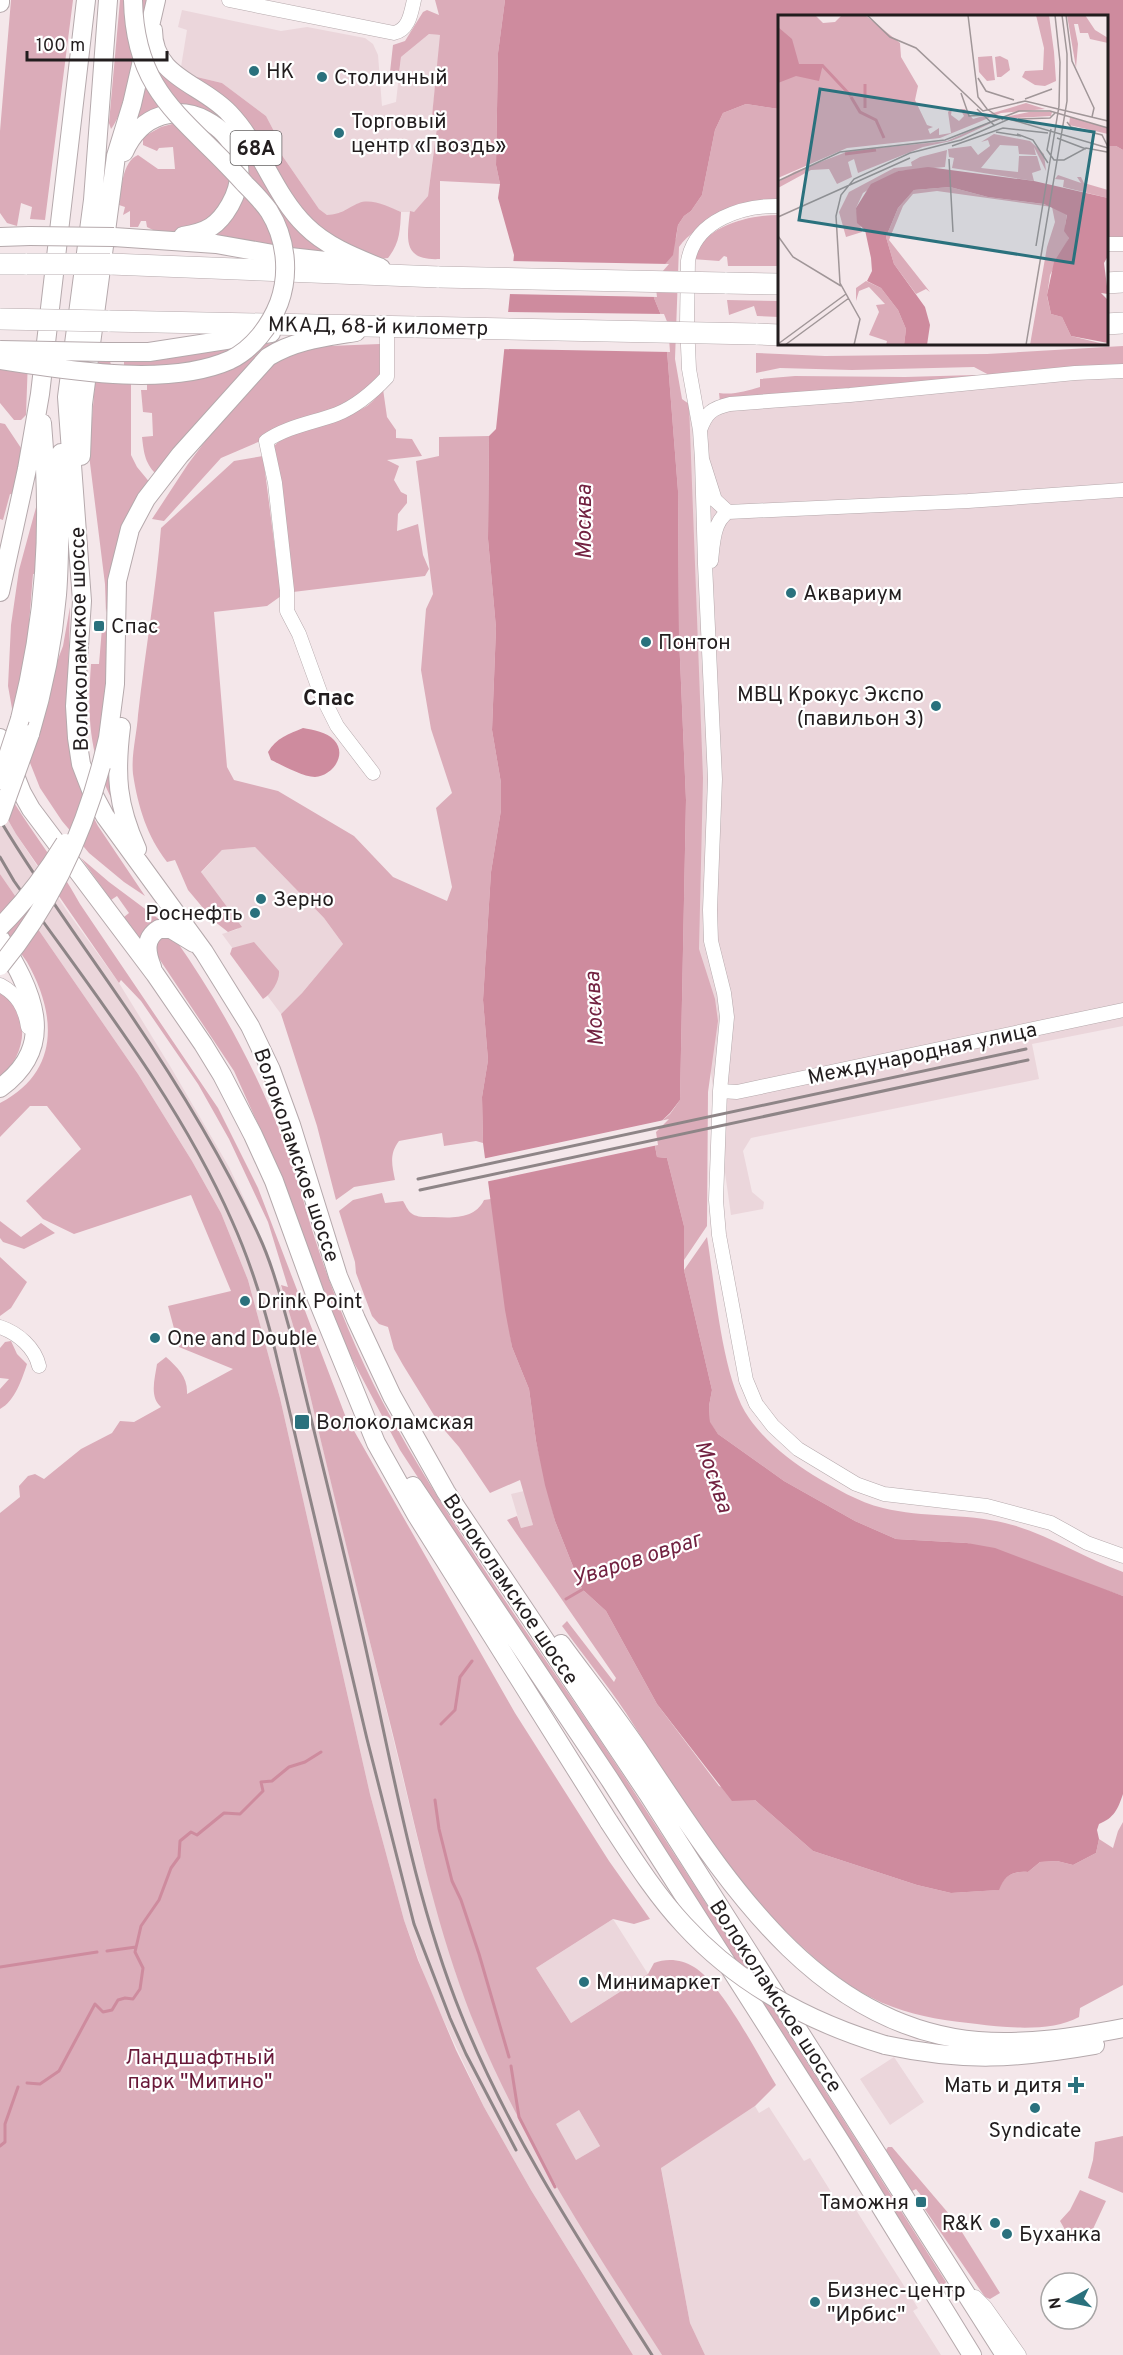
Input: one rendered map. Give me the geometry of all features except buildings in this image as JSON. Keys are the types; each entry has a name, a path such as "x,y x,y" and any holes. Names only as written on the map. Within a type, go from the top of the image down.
{"highway":[{"path":"0,264 110,264 439,277 778,284"},
{"path":"1108,283 1123,282"},
{"name":"МКАД, 68-й километр","path":"0,319 778,335"},
{"path":"1108,324 1123,323"}],"main road":[{"path":"0,592 27,469 40,394 86,0"},
{"name":"Волоколамское шоссе","path":"108,0 93,200 67,397 82,601 75,705 81,764 91,790 105,816 204,952 241,1009 271,1070 291,1125 338,1276 375,1363 418,1445 446,1492 648,1794 1005,2355"},
{"path":"0,360 58,369 123,374 186,371 230,359 252,345 276,312 282,294 286,263 278,229 269,211 236,173 165,102 154,85 138,47 133,22 133,0"},
{"path":"82,601 81,438 112,182 118,146 132,104 154,7"},
{"name":"68A","path":"154,7 154,45 161,61 169,70 228,111 243,128 294,212 305,225 332,245 381,268 439,277"},
{"path":"93,200 106,156 139,71"},
{"path":"112,182 133,136 154,118 180,112 207,119 219,127 230,141 237,156 239,173 234,198 226,212 212,227 201,233 164,239"},
{"path":"0,237 164,239 216,244 381,268"},
{"path":"0,350 149,352 327,326"},
{"path":"0,966 35,920 55,886 89,810 108,738 115,684 117,581 130,529 153,489 180,455 268,357 281,349 315,339 387,327"},
{"path":"0,817 25,726 44,586 48,526 46,463 40,394"},
{"path":"0,780 45,678 53,635 59,551 60,471 67,397"},
{"path":"150,876 123,816 117,778 127,655 128,579 135,548 154,506 206,428"},
{"name":"Волоколамское шоссе","path":"0,738 22,793 31,808 155,974 203,1044 254,1135 274,1181 315,1294 376,1443 417,1516 609,1822 637,1865 683,1925 707,1949 769,1995 802,2013 858,2037 945,2056 1013,2057 1044,2054 1123,2039"},
{"path":"0,927 44,877 84,807 101,765"},
{"path":"155,974 149,960 147,942 159,929 171,929 183,934 204,952"},
{"path":"0,938 25,983 35,1018 35,1037 31,1053 25,1064 0,1088"},
{"name":"Волоколамское шоссе","path":"349,1374 406,1475 616,1789 838,2137 972,2355"},
{"path":"505,1580 525,1599 583,1673 643,1757 687,1825 740,1895 770,1929 816,1972 840,1990 896,2021 952,2037 979,2041 1012,2042 1091,2034 1123,2028"}],"street":[{"path":"229,0 386,32 400,32 406,26 414,0"},
{"path":"778,206 753,207 728,216 705,230 697,238 689,251 687,313 689,358 702,459 715,779 711,931 727,1017 720,1091 716,1188 719,1235 746,1380 756,1404 773,1426 798,1449 856,1484 884,1494 987,1506 1040,1520 1051,1523 1087,1543 1123,1556"},
{"path":"373,773 337,726 320,692 298,634 286,610 287,590 274,483 266,441 279,432 338,413 357,404 375,389 387,377 387,327"},
{"path":"700,430 704,418 712,409 730,404 862,394 1075,373 1123,371"},
{"path":"702,459 715,500 729,512"},
{"path":"706,596 710,585 716,528 719,520 729,512 968,501 1123,490"},
{"path":"0,985 13,993 21,1004 26,1018 29,1036 25,1064"},
{"name":"Международная улица","path":"720,1091 737,1092 1123,1010"},
{"path":"0,1327 12,1332 24,1342 39,1366"},
{"path":"957,2280 985,2307 1019,2355"}],"shaded area":[{"path":"182,10 281,31 307,27 365,38 373,44 378,55 382,106 396,102 401,57 429,34 441,35 431,125 437,126 428,196 414,212 401,212 385,206 359,203 340,215 327,215 319,209 279,151 277,137 266,116 222,83 180,73 187,30 178,27"},
{"path":"1123,372 1123,1026 1032,1044 1039,1079 751,1138 743,1151 752,1192 764,1202 763,1209 731,1215 693,946 684,415 771,391"},
{"path":"0,806 67,911 119,983 229,1167 250,1211 274,1274 284,1293 293,1325 421,1853 456,1974 477,2030 500,2080 549,2173 662,2355 633,2355 531,2190 484,2107 430,1991 404,1920 370,1794 280,1398 248,1280 221,1213 192,1161 138,1074 0,874"},
{"path":"255,847 324,918 343,944 281,1014 222,934 238,929 201,873 222,850"},
{"path":"524,1491 533,1525 521,1528 511,1494"},
{"path":"613,1919 648,1974 571,2023 536,1968"},
{"path":"894,2057 924,2102 890,2125 860,2079"},
{"path":"755,2106 759,2113 769,2107 804,2161 810,2158 841,2208 851,2202 918,2308 913,2311 941,2355 705,2355 690,2323 661,2167"},
{"path":"579,2110 600,2146 576,2160 555,2124"}],"green space":[{"path":"11,0 73,0 45,220 30,219 32,207 21,203 17,226 7,223 0,213 0,131"},
{"path":"120,0 148,0 128,88 123,105 111,129 109,123"},
{"path":"435,0 505,0 498,53 496,165 500,184 440,181 440,259 428,259 413,252 408,239 408,231 410,211 414,212 428,196 437,127 431,126 440,35 429,34 401,57 398,81 392,79 390,72 393,45 405,41 423,12 427,10 439,15"},
{"path":"157,70 167,79 215,107 334,256 206,237 233,216 244,191 213,118 137,126 136,109 140,95"},
{"path":"180,73 222,83 266,116 277,137 279,151 319,209 327,215 364,202 380,204 401,212 397,242 388,258 379,259 330,239 295,201 266,150"},
{"path":"746,104 778,109 778,202 712,222 688,237 679,247 675,359 682,399 689,404 703,778 699,949 715,999 718,1021 708,1092 707,1226 684,1260 684,1226 667,1158 657,1157 652,1129 670,1114 680,1100 686,800 679,636 678,491 665,325 654,298 652,279 676,238 678,225 702,195 715,130 723,113"},
{"path":"172,124 201,129 217,139 229,155 232,175 222,211 190,231 155,231 147,227 146,221 141,221 138,227 130,227 130,211 123,215 125,207 119,205 125,170 133,158 138,155 158,169 175,169 173,147 159,148 157,151 143,145 143,137"},
{"path":"1108,146 1116,146 1123,150 1123,240 1108,240"},
{"path":"778,215 778,266 728,266 727,257 724,256 719,261 692,259 706,238 717,231 741,220"},
{"path":"727,300 778,301 778,317 757,316 754,306 729,315"},
{"path":"281,342 158,476 146,458 142,437 153,436 152,413 143,412 141,390 147,390 147,381 263,344"},
{"path":"380,344 383,347 383,377 353,401 221,458 164,521 152,519 188,464 249,383 276,357 304,347"},
{"path":"1123,346 1123,365 991,376 974,367 852,370 780,368 756,373 756,353 825,356 987,354"},
{"path":"239,348 220,359 131,370 131,455 137,467 151,484 116,562 106,613 105,584 89,455 97,358 109,358 112,368 124,369 124,358"},
{"path":"28,359 26,415 21,420 14,420 0,403 0,360"},
{"path":"975,375 978,377 720,402 719,393 735,393 760,387 760,379 795,376"},
{"path":"383,389 387,417 396,430 396,438 412,439 422,456 387,460 399,466 394,480 401,492 407,495 407,503 398,514 397,531 418,524 423,555 429,569 425,576 293,592 273,447 293,433 356,412 367,406"},
{"path":"0,423 5,424 21,448 15,495 10,494 3,520 0,519"},
{"path":"489,436 488,539 496,628 492,730 501,783 501,810 491,872 483,1000 488,1060 482,1097 483,1143 476,1141 444,1146 442,1133 399,1141 392,1164 395,1180 354,1187 336,1200 317,1126 281,1014 343,944 324,918 255,847 222,850 201,872 242,927 228,932 214,921 188,890 175,860 167,862 160,852 144,821 138,798 133,774 133,752 161,528 234,461 263,456 281,596 267,606 214,612 227,767 234,780 278,791 354,836 393,877 447,901 452,887 436,808 452,793 431,729 421,670 426,609 433,594 416,461 439,456 439,437"},
{"path":"41,489 40,574 33,574 27,649 36,743 49,701 55,667 63,646 70,607 67,722 73,765 87,805 98,826 145,896 89,853 62,821 40,788 15,725 8,686 11,625 19,570"},
{"path":"102,628 119,628 116,807 100,772 90,720 91,664 99,664"},
{"path":"0,777 18,810 218,1108 258,1188 345,1415 515,1713 609,1861 650,1919 634,1924 613,1919 536,1968 571,2023 648,1974 654,1963 674,1960 689,1964 705,1975 727,2003 776,2085 755,2106 661,2168 690,2323 705,2355 662,2355 562,2196 496,2073 463,1995 430,1886 295,1332 281,1285 288,1287 268,1222 229,1139 198,1084 141,1001 121,980 119,983 16,834 0,806","holes":["579,2110 600,2146 576,2160 556,2124"]},
{"path":"81,858 160,920 140,940 124,917 129,913 117,896 111,900"},
{"name":"Ландшафтный парк \"Митино\"","path":"0,874 138,1074 221,1213 248,1280 280,1398 370,1794 404,1920 418,1960 456,2050 484,2107 531,2190 633,2355 0,2355 0,1513 20,1497 19,1486 28,1476 35,1474 44,1479 81,1449 112,1433 120,1421 134,1422 161,1407 155,1398 154,1381 157,1364 166,1357 184,1378 187,1394 233,1369 179,1347 168,1306 231,1291 191,1195 74,1234 43,1219 26,1201 81,1149 47,1106 30,1106 0,1137 0,1103 20,1090 34,1075 43,1059 47,1041 47,1022 44,1002 37,982 0,920"},
{"path":"161,936 175,939 222,1013 250,1064 290,1157 312,1230 350,1333 370,1378 420,1467 477,1558 708,1906 946,2282 944,2286 941,2286 787,2043 400,1450 350,1355 327,1302 280,1173 234,1071 156,954 154,946"},
{"path":"254,942 279,971 275,987 263,999 230,954 232,948"},
{"path":"0,993 18,1012 22,1035 16,1058 0,1078"},
{"path":"382,1193 385,1203 403,1201 411,1213 425,1217 463,1216 475,1211 484,1200 491,1199 512,1347 529,1389 536,1441 555,1521 582,1589 606,1611 657,1704 719,1786 755,1800 813,1851 917,1885 951,1893 998,1890 1010,1875 1028,1872 1040,1862 1057,1861 1073,1865 1096,1853 1099,1839 1113,1848 1123,1822 1123,1985 1080,2008 1079,2017 1056,2025 1015,2027 945,2020 903,2010 859,1991 828,1969 782,1927 732,1870 710,1840 618,1702 562,1626 567,1621 614,1682 616,1678 507,1520 517,1516 521,1528 533,1525 520,1480 490,1493 459,1447 440,1425 403,1365 394,1349 388,1327 379,1324 372,1316 356,1273 355,1262 339,1211 353,1200"},
{"path":"0,1221 21,1237 41,1223 55,1233 24,1249 3,1242 0,1238"},
{"path":"707,1237 721,1331 732,1380 749,1418 778,1450 821,1480 874,1505 913,1513 990,1520 1036,1533 1123,1572 1123,1596 967,1543 896,1539 855,1521 784,1481 718,1434 710,1423 709,1406 712,1390 684,1270"},
{"path":"0,1257 27,1282 11,1308 0,1316"},
{"path":"11,1341 17,1354 27,1364 14,1395 0,1409 0,1389 9,1379 0,1378 0,1348 5,1342"},
{"path":"1123,2136 1123,2193 1088,2178 1095,2142"},
{"path":"892,2147 955,2221 1000,2293 990,2299 985,2297 924,2208 928,2204 916,2189 912,2191 886,2150"},
{"path":"1080,2190 1106,2201 1093,2229 1072,2242 1060,2221 1070,2210"}],"water":[{"name":"Москва","path":"505,0 1123,0 1123,150 1116,146 1108,146 1108,15 778,15 778,109 746,104 723,113 715,130 702,195 678,225 673,255 652,279 654,298 665,325 678,491 679,636 686,800 680,1100 652,1130 657,1157 667,1158 684,1226 684,1270 712,1390 709,1406 710,1422 718,1434 784,1481 855,1521 896,1539 967,1543 995,1548 1123,1596 1123,1794 1119,1804 1112,1816 1099,1824 1096,1853 1073,1865 1057,1861 1040,1862 1028,1872 1010,1875 999,1890 951,1893 917,1885 813,1851 755,1800 732,1801 657,1704 606,1611 582,1589 555,1521 545,1485 529,1389 512,1347 505,1310 483,1143 482,1097 488,1060 483,1000 491,872 501,810 501,783 492,730 496,628 488,539 489,436 496,429 514,255 498,198 500,184 496,165 498,53"},
{"path":"303,728 328,735 338,746 339,758 336,764 321,776 305,775 293,770 271,760 268,752 283,737"}],"pier":[{"path":"510,261 669,264 655,280 657,297 506,294"},
{"path":"504,312 664,314 668,324 670,352 501,349"},
{"path":"669,1119 656,1132 658,1145 485,1182 482,1159"}],"waterway":[{"name":"Уваров овраг","path":"566,1599 585,1588"},
{"name":"Уваров овраг","path":"441,1724 455,1710 460,1677 472,1661"},
{"name":"Уваров овраг","path":"27,2083 40,2084 59,2071 95,2004 103,2012 112,2010 118,2000 133,1999 140,1989 143,1968 135,1952 141,1926 159,1900 171,1868 179,1857 180,1841 191,1832 197,1835 224,1813 240,1814 263,1791 261,1782 272,1781 289,1767 305,1762 321,1752"},
{"path":"435,1800 439,1829 452,1881 461,1900 479,1954 509,2057"},
{"path":"107,1951 136,1947"},
{"path":"0,1967 97,1952"},
{"path":"511,2066 519,2117 555,2187"},
{"name":"Уваров овраг","path":"0,2146 5,2142 5,2124 18,2087"}],"railway":[{"path":"0,820 179,1089 229,1176 264,1247 290,1331 350,1580 408,1841 445,1972 480,2059 525,2147 574,2231 652,2355"},
{"path":"0,857 14,881 103,1004 160,1088 210,1176 239,1237 275,1350 367,1739 414,1924 466,2054 516,2150"},
{"path":"418,1179 1026,1049"},
{"path":"420,1190 1028,1060"}],"place":[{"name":"НК","path":"254,71"},
{"name":"Столичный","path":"322,77"},
{"name":"Торговый центр «Гвоздь»","path":"339,133"},
{"name":"Аквариум","path":"791,593"},
{"name":"Спас","path":"99,626"},
{"name":"Понтон","path":"646,642"},
{"name":"МВЦ Крокус Экспо (павильон 3)","path":"936,706"},
{"name":"Зерно","path":"261,899"},
{"name":"Роснефть","path":"255,913"},
{"name":"Drink Point","path":"245,1301"},
{"name":"One and Double","path":"155,1338"},
{"name":"Волоколамская","path":"302,1422"},
{"name":"Минимаркет","path":"584,1982"},
{"name":"Мать и дитя","path":"1076,2085"},
{"name":"Syndicate","path":"1035,2108"},
{"name":"Таможня","path":"921,2202"},
{"name":"R&K","path":"995,2223"},
{"name":"Буханка","path":"1007,2234"},
{"name":"Бизнес-центр \"Ирбис\"","path":"815,2302"}],"district":[{"name":"Спас","path":"329,697"}]}
